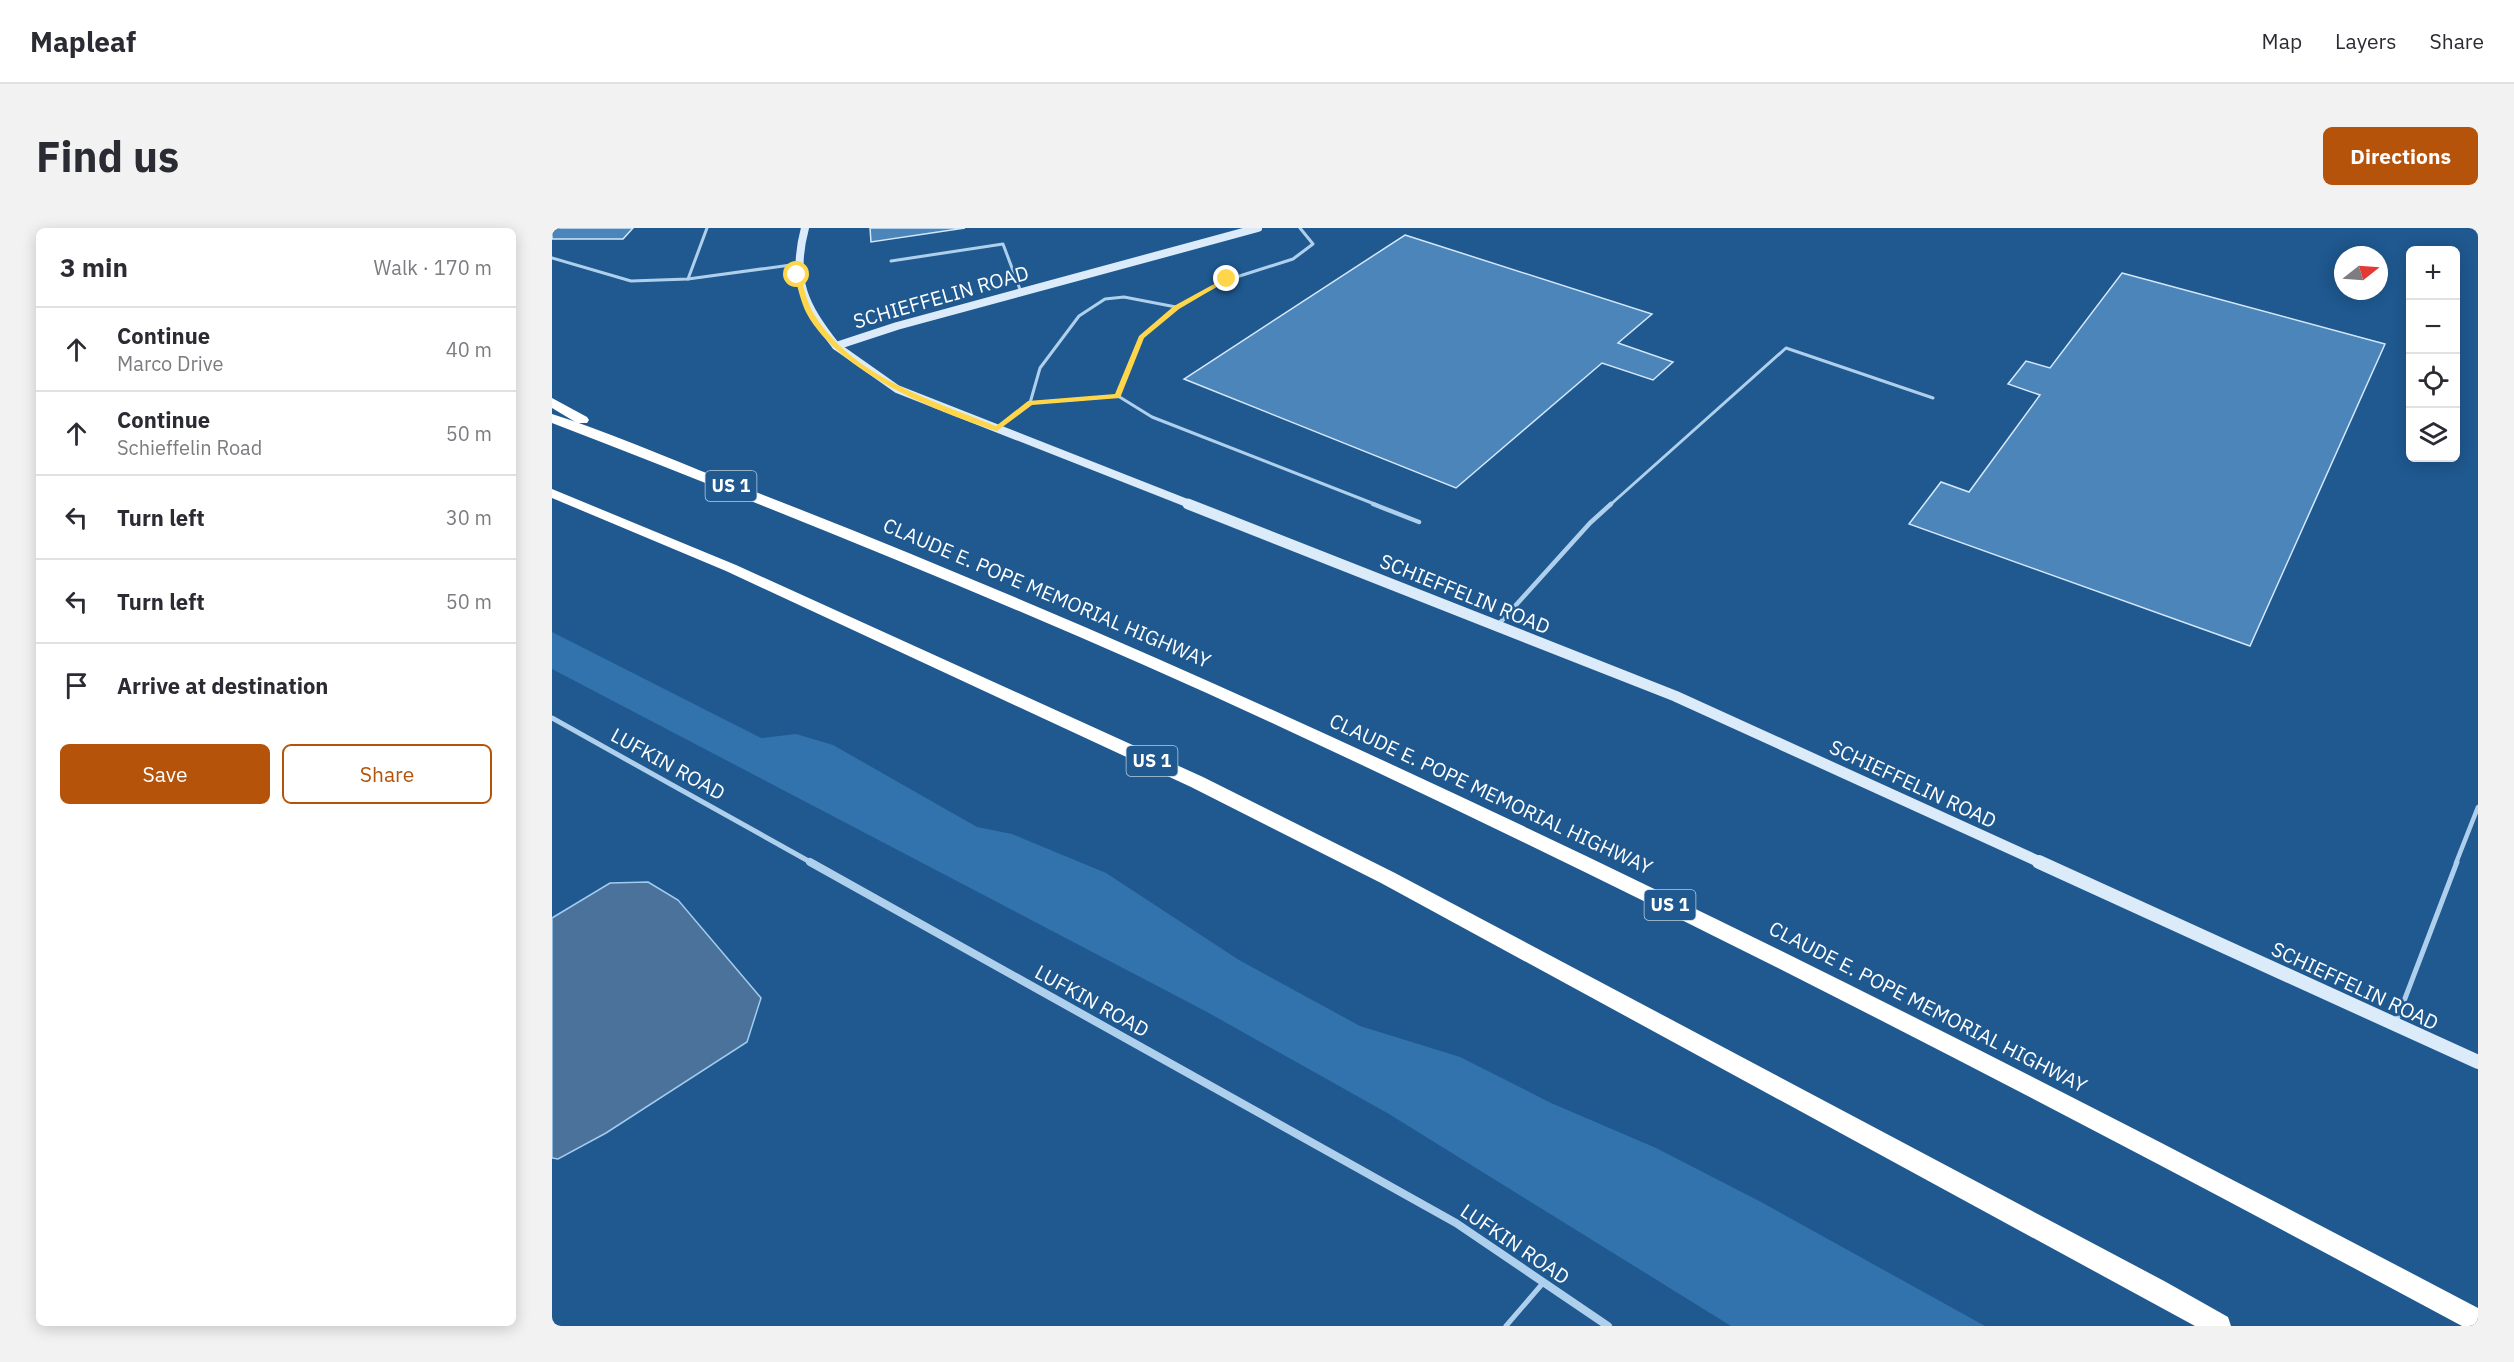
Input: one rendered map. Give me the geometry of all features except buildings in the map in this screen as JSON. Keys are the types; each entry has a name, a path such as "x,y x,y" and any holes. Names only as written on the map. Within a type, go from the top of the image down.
{"highway":[{"path":"552,402 619,442"},
{"name":"CLAUDE E. POPE MEMORIAL HIGHWAY","path":"552,418 802,513 1086,633 1440,794 1824,980 2196,1170 2478,1321"},
{"name":"US 1","path":"552,493 731,568 1208,787 1388,878 1726,1057 2157,1290 2219,1326"}],"street":[{"path":"805,228 797,275 810,314 836,346"},
{"name":"SCHIEFFELIN ROAD","path":"836,346 897,326 1257,228"},
{"name":"SCHIEFFELIN ROAD","path":"836,346 897,389 1676,696 2478,1062"},
{"name":"LUFKIN ROAD","path":"552,718 1456,1223 1608,1326"}],"lane":[{"path":"688,279 707,228"},
{"path":"1118,396 1141,337 1176,307 1227,279 1293,259 1313,244 1300,228"},
{"path":"891,261 1003,244 1021,292"},
{"path":"552,258 631,281 688,279 798,264"},
{"path":"1030,403 1040,368 1079,316 1105,299 1124,297 1176,307"},
{"path":"1497,626 1590,523 1786,348 1933,398"},
{"path":"997,429 1030,403 1118,396 1152,417 1419,522"},
{"path":"2395,1024 2478,807"},
{"path":"1506,1326 1544,1282"}],"shaded area":[{"path":"552,632 761,738 796,734 833,745 977,827 1012,834 1106,873 1239,960 1360,1026 1460,1057 1551,1103 1656,1148 1761,1202 1985,1326 1731,1326 1389,1114 1207,1012 552,669"},
{"path":"648,882 678,900 761,998 747,1042 606,1133 558,1159 552,1158 552,918 610,883"}],"route":[{"path":"797,275 810,314 836,346 897,389 997,429 1030,403 1118,396 1141,337 1176,307 1227,279"}]}
